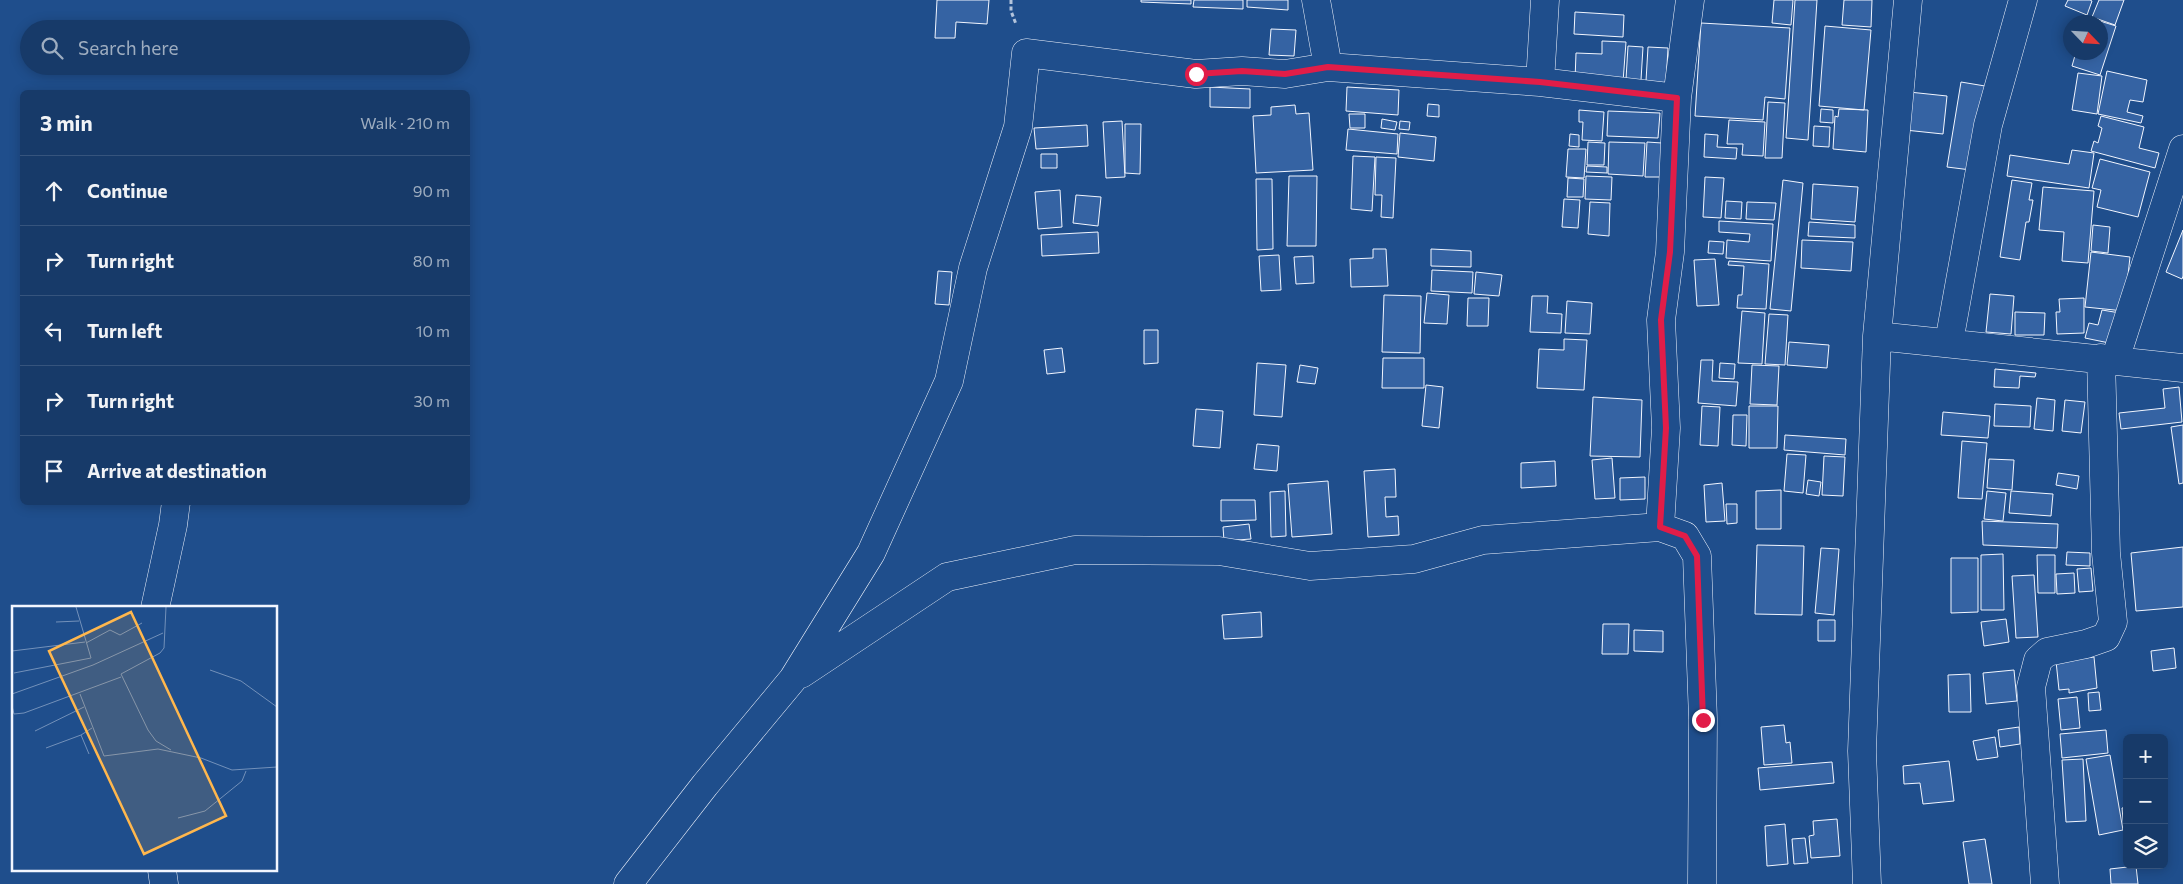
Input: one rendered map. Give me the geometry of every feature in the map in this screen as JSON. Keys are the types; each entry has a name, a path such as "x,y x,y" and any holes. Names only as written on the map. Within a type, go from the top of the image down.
{"street":[{"path":"1316,0 1328,67"},
{"path":"1540,82 1545,0"},
{"path":"1660,527 1666,428 1661,320 1670,252 1677,98 1690,0"},
{"path":"1867,884 1862,751 1877,336 1908,0"},
{"path":"1949,342 1988,125 2023,0"},
{"path":"628,884 705,784 793,680 871,553 949,381 973,268 1018,127 1026,53 1196,74 1242,71 1285,74 1328,67 1540,82 1677,98"},
{"path":"2045,884 2030,687 2038,660 2047,652 2086,644 2106,637 2113,622 2106,553 2108,359 2183,149"},
{"path":"1877,336 1949,342 2183,368"},
{"path":"155,606 176,505"},
{"path":"793,680 947,576 1074,550 1219,551 1310,566 1414,558 1484,540 1660,527 1685,536 1697,556 1703,720 1702,884"}],"building":[{"path":"937,0 989,0 987,24 956,22 955,38 935,38"},
{"path":"1141,0 1191,0 1191,4 1141,2"},
{"path":"1194,0 1243,0 1243,9 1193,7"},
{"path":"1247,0 1288,0 1288,10 1247,7"},
{"path":"1774,0 1793,0 1791,25 1772,23"},
{"path":"1795,0 1817,0 1808,140 1786,138"},
{"path":"1844,0 1872,0 1871,27 1842,25"},
{"path":"2068,0 2092,1 2087,15 2065,6"},
{"path":"2099,0 2124,0 2115,25 2108,23 2108,15 2093,15"},
{"path":"1575,12 1624,15 1623,37 1574,34"},
{"path":"1701,23 1790,28 1785,99 1765,97 1763,120 1695,116"},
{"path":"2108,24 2116,26 2108,50"},
{"path":"1825,26 1871,30 1864,110 1819,106"},
{"path":"1271,29 1296,30 1294,56 1269,55"},
{"path":"1602,41 1626,42 1623,82 1575,80 1576,53 1602,54"},
{"path":"1628,46 1643,47 1641,80 1626,79"},
{"path":"1648,47 1668,48 1666,83 1646,81"},
{"path":"2074,60 2105,60 2100,75 2072,66"},
{"path":"2107,71 2147,80 2143,102 2130,100 2127,112 2143,116 2141,123 2098,114"},
{"path":"2078,73 2102,76 2097,114 2072,110"},
{"path":"1961,82 1985,86 1971,170 1947,167"},
{"path":"1210,87 1250,89 1250,108 1210,107"},
{"path":"1347,87 1399,90 1398,115 1346,111"},
{"path":"1909,92 1947,96 1943,134 1905,130"},
{"path":"1768,102 1785,103 1782,158 1765,158"},
{"path":"1428,104 1439,105 1439,117 1427,116"},
{"path":"1295,105 1296,114 1309,113 1313,170 1256,173 1253,116 1271,115 1271,107"},
{"path":"1821,109 1833,110 1833,123 1820,122"},
{"path":"1839,109 1868,110 1866,152 1833,149 1835,116 1838,117"},
{"path":"1579,110 1604,112 1602,141 1582,140 1583,122 1579,122"},
{"path":"1608,111 1660,113 1658,138 1607,136"},
{"path":"1349,114 1365,114 1365,128 1350,128"},
{"path":"2101,116 2144,127 2139,148 2159,153 2155,168 2091,151 2094,141 2098,143 2102,128 2098,126"},
{"path":"1382,119 1397,122 1395,130 1381,128"},
{"path":"1729,120 1765,122 1763,156 1742,155 1743,144 1727,144"},
{"path":"1122,121 1125,177 1106,178 1103,122"},
{"path":"1400,121 1410,122 1409,130 1399,129"},
{"path":"1125,124 1141,124 1140,174 1125,173"},
{"path":"1087,125 1088,146 1036,149 1034,128"},
{"path":"1814,126 1830,127 1829,147 1813,146"},
{"path":"1348,129 1398,134 1397,154 1346,150"},
{"path":"1400,133 1436,137 1434,161 1398,157"},
{"path":"1570,134 1579,135 1579,147 1569,146"},
{"path":"1705,134 1718,135 1717,147 1737,148 1736,159 1704,157"},
{"path":"1588,142 1605,143 1604,165 1587,165"},
{"path":"1609,142 1645,143 1643,176 1608,174"},
{"path":"1647,142 1662,143 1661,177 1645,177"},
{"path":"1568,149 1586,149 1584,178 1566,177"},
{"path":"2072,150 2094,153 2089,188 2007,176 2010,155 2069,164"},
{"path":"1041,154 1057,154 1057,168 1041,168"},
{"path":"1353,156 1375,157 1372,211 1351,209"},
{"path":"1376,157 1396,158 1393,218 1381,217 1382,195 1375,195"},
{"path":"2100,159 2150,172 2138,217 2097,207 2101,190 2092,188"},
{"path":"1587,166 1607,167 1607,173 1586,172"},
{"path":"1289,176 1317,176 1316,246 1287,246"},
{"path":"1586,176 1612,177 1611,200 1585,199"},
{"path":"1705,177 1724,178 1721,218 1703,217"},
{"path":"1568,178 1584,179 1583,197 1567,197"},
{"path":"1256,179 1272,179 1273,249 1257,250"},
{"path":"1783,180 1803,183 1791,311 1770,309"},
{"path":"2012,180 2032,183 2029,200 2033,200 2029,222 2026,222 2020,260 2000,257"},
{"path":"1813,184 1858,187 1855,222 1811,219"},
{"path":"2043,187 2094,191 2088,263 2062,261 2064,232 2039,230"},
{"path":"1060,190 1062,227 1038,229 1035,192"},
{"path":"1076,195 1101,197 1098,226 1073,223"},
{"path":"1564,199 1580,200 1578,228 1562,227"},
{"path":"1726,201 1742,202 1741,219 1725,218"},
{"path":"1590,202 1610,203 1609,236 1588,234"},
{"path":"1747,202 1776,203 1774,220 1746,219"},
{"path":"1719,221 1773,224 1771,261 1726,258 1727,240 1749,242 1750,234 1719,232"},
{"path":"1809,222 1855,225 1855,238 1808,236"},
{"path":"2093,225 2110,227 2108,253 2091,251"},
{"path":"2183,230 2183,276 2182,279 2166,272"},
{"path":"1098,232 1099,253 1042,256 1041,235"},
{"path":"1802,240 1853,242 1851,271 1801,268"},
{"path":"1709,241 1724,242 1723,254 1708,253"},
{"path":"1373,249 1386,249 1388,286 1351,287 1350,259 1373,258"},
{"path":"1431,249 1471,251 1471,267 1431,266"},
{"path":"2091,252 2130,257 2124,311 2085,307"},
{"path":"1279,255 1281,290 1261,291 1259,256"},
{"path":"1313,256 1314,283 1296,284 1294,257"},
{"path":"1715,259 1719,305 1697,306 1694,260"},
{"path":"1729,261 1769,264 1766,309 1737,308 1738,295 1742,295 1744,266 1728,265"},
{"path":"1432,270 1473,272 1472,293 1431,291"},
{"path":"938,271 952,272 949,305 935,304"},
{"path":"1476,272 1502,275 1499,296 1474,294"},
{"path":"1427,293 1449,295 1447,324 1424,323"},
{"path":"1990,294 2014,296 2011,334 1986,332"},
{"path":"1384,295 1421,296 1420,353 1382,352"},
{"path":"1532,296 1548,296 1547,313 1562,314 1561,333 1530,332"},
{"path":"1468,298 1489,298 1488,326 1467,326"},
{"path":"2084,298 2084,333 2057,334 2056,312 2060,312 2059,299"},
{"path":"1567,301 1592,303 1590,334 1565,333"},
{"path":"2102,310 2120,313 2114,344 2085,338 2089,323 2098,325"},
{"path":"1742,311 1765,313 1762,364 1738,363"},
{"path":"2015,312 2045,313 2044,335 2015,335"},
{"path":"1769,314 1788,315 1785,365 1765,364"},
{"path":"1144,330 1158,330 1158,363 1144,364"},
{"path":"1564,339 1587,340 1584,390 1537,388 1539,349 1564,350"},
{"path":"1789,342 1829,345 1827,368 1787,365"},
{"path":"1062,348 1065,372 1047,374 1044,350"},
{"path":"1383,358 1424,358 1424,388 1382,388"},
{"path":"1701,360 1713,360 1712,381 1738,382 1736,406 1698,403"},
{"path":"1257,363 1286,365 1282,417 1254,415"},
{"path":"1720,363 1735,364 1734,379 1719,378"},
{"path":"1300,365 1318,368 1315,384 1297,382"},
{"path":"1752,365 1779,366 1777,405 1750,404"},
{"path":"1995,369 2036,373 2035,377 2020,376 2019,388 1994,387"},
{"path":"1426,385 1443,387 1439,428 1422,426"},
{"path":"2179,387 2182,422 2121,429 2119,413 2165,408 2163,389"},
{"path":"1593,397 1642,400 1640,457 1590,456"},
{"path":"2037,398 2055,400 2053,431 2034,429"},
{"path":"2065,400 2085,402 2081,433 2062,431"},
{"path":"1995,404 2031,406 2030,427 1994,426"},
{"path":"1702,406 1720,407 1718,446 1700,445"},
{"path":"1749,406 1778,406 1777,448 1749,448"},
{"path":"1196,409 1223,411 1220,448 1193,446"},
{"path":"1943,412 1990,416 1988,438 1941,435"},
{"path":"1733,415 1747,415 1746,446 1732,445"},
{"path":"2183,425 2183,483 2179,484 2171,427"},
{"path":"1785,435 1846,439 1845,455 1784,450"},
{"path":"1962,441 1987,443 1982,499 1958,498"},
{"path":"1257,444 1279,446 1277,471 1254,469"},
{"path":"1787,454 1806,455 1803,493 1784,491"},
{"path":"1824,456 1845,457 1843,496 1822,495"},
{"path":"1612,458 1615,498 1595,499 1592,460"},
{"path":"1989,459 2014,460 2012,490 1987,488"},
{"path":"1555,461 1556,486 1521,488 1521,463"},
{"path":"1395,469 1396,497 1385,497 1386,517 1398,516 1399,535 1368,537 1364,471"},
{"path":"2058,473 2079,476 2077,489 2056,485"},
{"path":"1645,477 1645,499 1620,500 1620,478"},
{"path":"1808,480 1821,482 1819,496 1806,494"},
{"path":"1328,481 1332,534 1292,537 1288,484"},
{"path":"1722,483 1725,521 1706,522 1704,485"},
{"path":"1781,490 1781,529 1756,529 1756,491"},
{"path":"1285,491 1286,536 1271,537 1270,492"},
{"path":"1987,491 2006,493 2003,521 1984,519"},
{"path":"2011,491 2053,494 2051,516 2009,513"},
{"path":"1221,500 1255,500 1256,520 1221,521"},
{"path":"1726,504 1737,504 1737,523 1727,524"},
{"path":"1982,521 2058,524 2057,548 1983,545"},
{"path":"1249,524 1251,539 1224,541 1223,527"},
{"path":"1757,545 1804,546 1802,615 1755,614"},
{"path":"2183,547 2183,607 2136,611 2131,553"},
{"path":"1821,548 1839,549 1834,615 1815,613"},
{"path":"2067,552 2090,553 2090,566 2066,565"},
{"path":"2003,554 2004,610 1981,610 1981,555"},
{"path":"2037,555 2055,555 2055,593 2038,593"},
{"path":"1951,558 1978,558 1978,612 1951,613"},
{"path":"2091,568 2093,591 2079,592 2077,569"},
{"path":"2074,573 2075,593 2057,594 2056,574"},
{"path":"2034,575 2038,637 2016,638 2012,576"},
{"path":"1261,612 1262,637 1224,639 1222,615"},
{"path":"2006,619 2009,642 1984,646 1981,622"},
{"path":"1818,620 1835,620 1835,641 1818,641"},
{"path":"1603,624 1629,624 1628,654 1602,654"},
{"path":"1634,630 1663,631 1663,652 1634,651"},
{"path":"2174,648 2176,668 2153,671 2151,651"},
{"path":"2094,657 2097,688 2069,693 2069,689 2059,690 2056,661"},
{"path":"2014,670 2017,701 1986,704 1983,673"},
{"path":"1970,674 1971,712 1949,712 1948,675"},
{"path":"2099,692 2101,710 2089,711 2088,693"},
{"path":"2077,697 2080,728 2061,730 2058,699"},
{"path":"1784,725 1786,743 1790,742 1792,763 1764,765 1761,727"},
{"path":"2019,727 2020,744 2000,747 1998,730"},
{"path":"2106,730 2108,753 2062,758 2060,734"},
{"path":"1995,737 1998,757 1977,760 1973,741"},
{"path":"2110,755 2123,830 2099,835 2086,759"},
{"path":"2083,759 2086,821 2066,822 2062,760"},
{"path":"1949,761 1954,801 1923,804 1920,783 1904,784 1903,766"},
{"path":"1832,762 1834,783 1760,790 1758,768"},
{"path":"1837,819 1840,856 1811,858 1809,836 1814,835 1813,821"},
{"path":"1785,824 1788,864 1767,866 1765,826"},
{"path":"1805,838 1808,863 1794,864 1792,839"},
{"path":"1985,839 1992,884 1969,884 1963,842"},
{"path":"2110,869 2136,869 2138,884 2111,884"}],"route":[{"path":"1196,74 1242,71 1285,74 1328,67 1540,82 1677,98 1670,252 1661,320 1666,428 1660,527 1685,536 1697,556 1703,720"}]}
